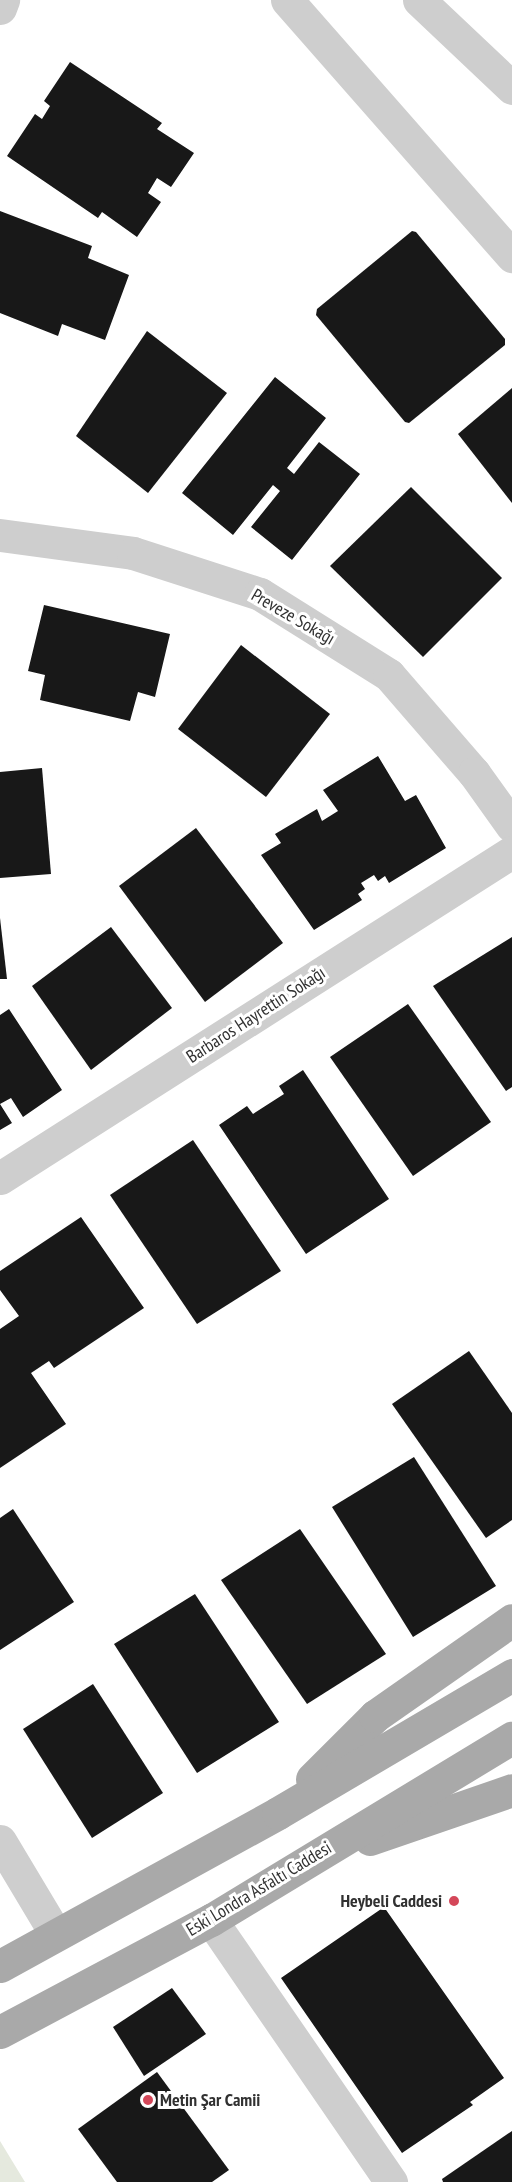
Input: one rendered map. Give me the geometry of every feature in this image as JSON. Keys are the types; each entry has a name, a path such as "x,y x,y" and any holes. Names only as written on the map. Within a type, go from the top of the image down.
{"main road":[{"path":"278,1813 375,1716 512,1620"},
{"path":"0,1966 55,1933 278,1813 512,1675"},
{"name":"Eski Londra Asfaltı Caddesi","path":"0,2032 211,1920 512,1738"},
{"path":"306,1861 512,1791"}],"street":[{"path":"0,8 3,0"},
{"path":"287,0 512,256"},
{"path":"419,0 512,88"},
{"name":"Preveze Sokağı","path":"0,536 133,553 260,594 389,675 474,773 512,826"},
{"name":"Barbaros Hayrettin Sokağı","path":"0,1178 512,852"},
{"path":"0,1841 55,1933"},
{"path":"211,1920 391,2182"}],"shaded area":[{"path":"0,2141 25,2182 0,2182"}],"building":[{"path":"70,62 162,123 157,129 194,153 171,187 157,178 148,193 161,202 137,237 102,212 98,218 7,156 35,114 42,119 50,106 44,101"},
{"path":"0,211 92,246 88,258 129,275 105,340 62,324 58,336 0,313"},
{"path":"412,231 416,232 505,339 505,345 409,423 405,422 316,315 317,309"},
{"path":"147,331 227,393 148,493 76,436"},
{"path":"275,377 326,418 287,468 294,474 319,442 360,474 292,560 251,527 280,491 273,485 233,535 182,493"},
{"path":"512,388 512,503 458,434"},
{"path":"411,487 502,578 423,657 330,566"},
{"path":"44,605 170,634 155,697 138,692 130,721 40,700 45,675 28,671"},
{"path":"241,645 330,714 266,797 178,729"},
{"path":"378,756 405,801 416,795 446,848 389,883 385,876 378,881 374,875 361,883 365,889 358,894 362,900 314,930 261,855 281,843 275,834 317,809 322,821 338,811 323,790"},
{"path":"42,768 51,874 0,878 0,772"},
{"path":"196,828 283,943 205,1002 119,886"},
{"path":"0,918 7,979 0,979"},
{"path":"111,927 172,1008 91,1070 32,986"},
{"path":"512,937 512,1087 506,1091 433,986"},
{"path":"408,1004 491,1122 413,1176 330,1057"},
{"path":"9,1009 62,1090 23,1117 11,1098 0,1104 0,1015"},
{"path":"303,1070 389,1199 306,1254 219,1125 247,1106 253,1114 284,1094 279,1086"},
{"path":"0,1104 12,1123 0,1130"},
{"path":"193,1140 281,1271 197,1324 110,1195"},
{"path":"81,1217 144,1308 54,1368 49,1361 31,1373 66,1424 0,1468 0,1329 19,1316 0,1290 0,1271"},
{"path":"469,1351 512,1413 512,1520 486,1538 392,1404"},
{"path":"414,1457 496,1586 413,1637 332,1507"},
{"path":"13,1509 74,1602 0,1650 0,1518"},
{"path":"300,1529 386,1654 307,1704 221,1580"},
{"path":"195,1594 279,1722 197,1773 114,1644"},
{"path":"93,1684 163,1793 92,1838 23,1729"},
{"path":"384,1907 504,2078 470,2102 473,2105 402,2153 281,1978"},
{"path":"172,1988 206,2034 144,2076 113,2027"},
{"name":"Metin Şar Camii","path":"157,2072 229,2170 212,2182 117,2182 78,2129"},
{"path":"512,2131 512,2182 443,2182 442,2179"}],"place":[{"name":"Heybeli Caddesi","path":"454,1901"},
{"name":"Metin Şar Camii","path":"148,2100"}]}
